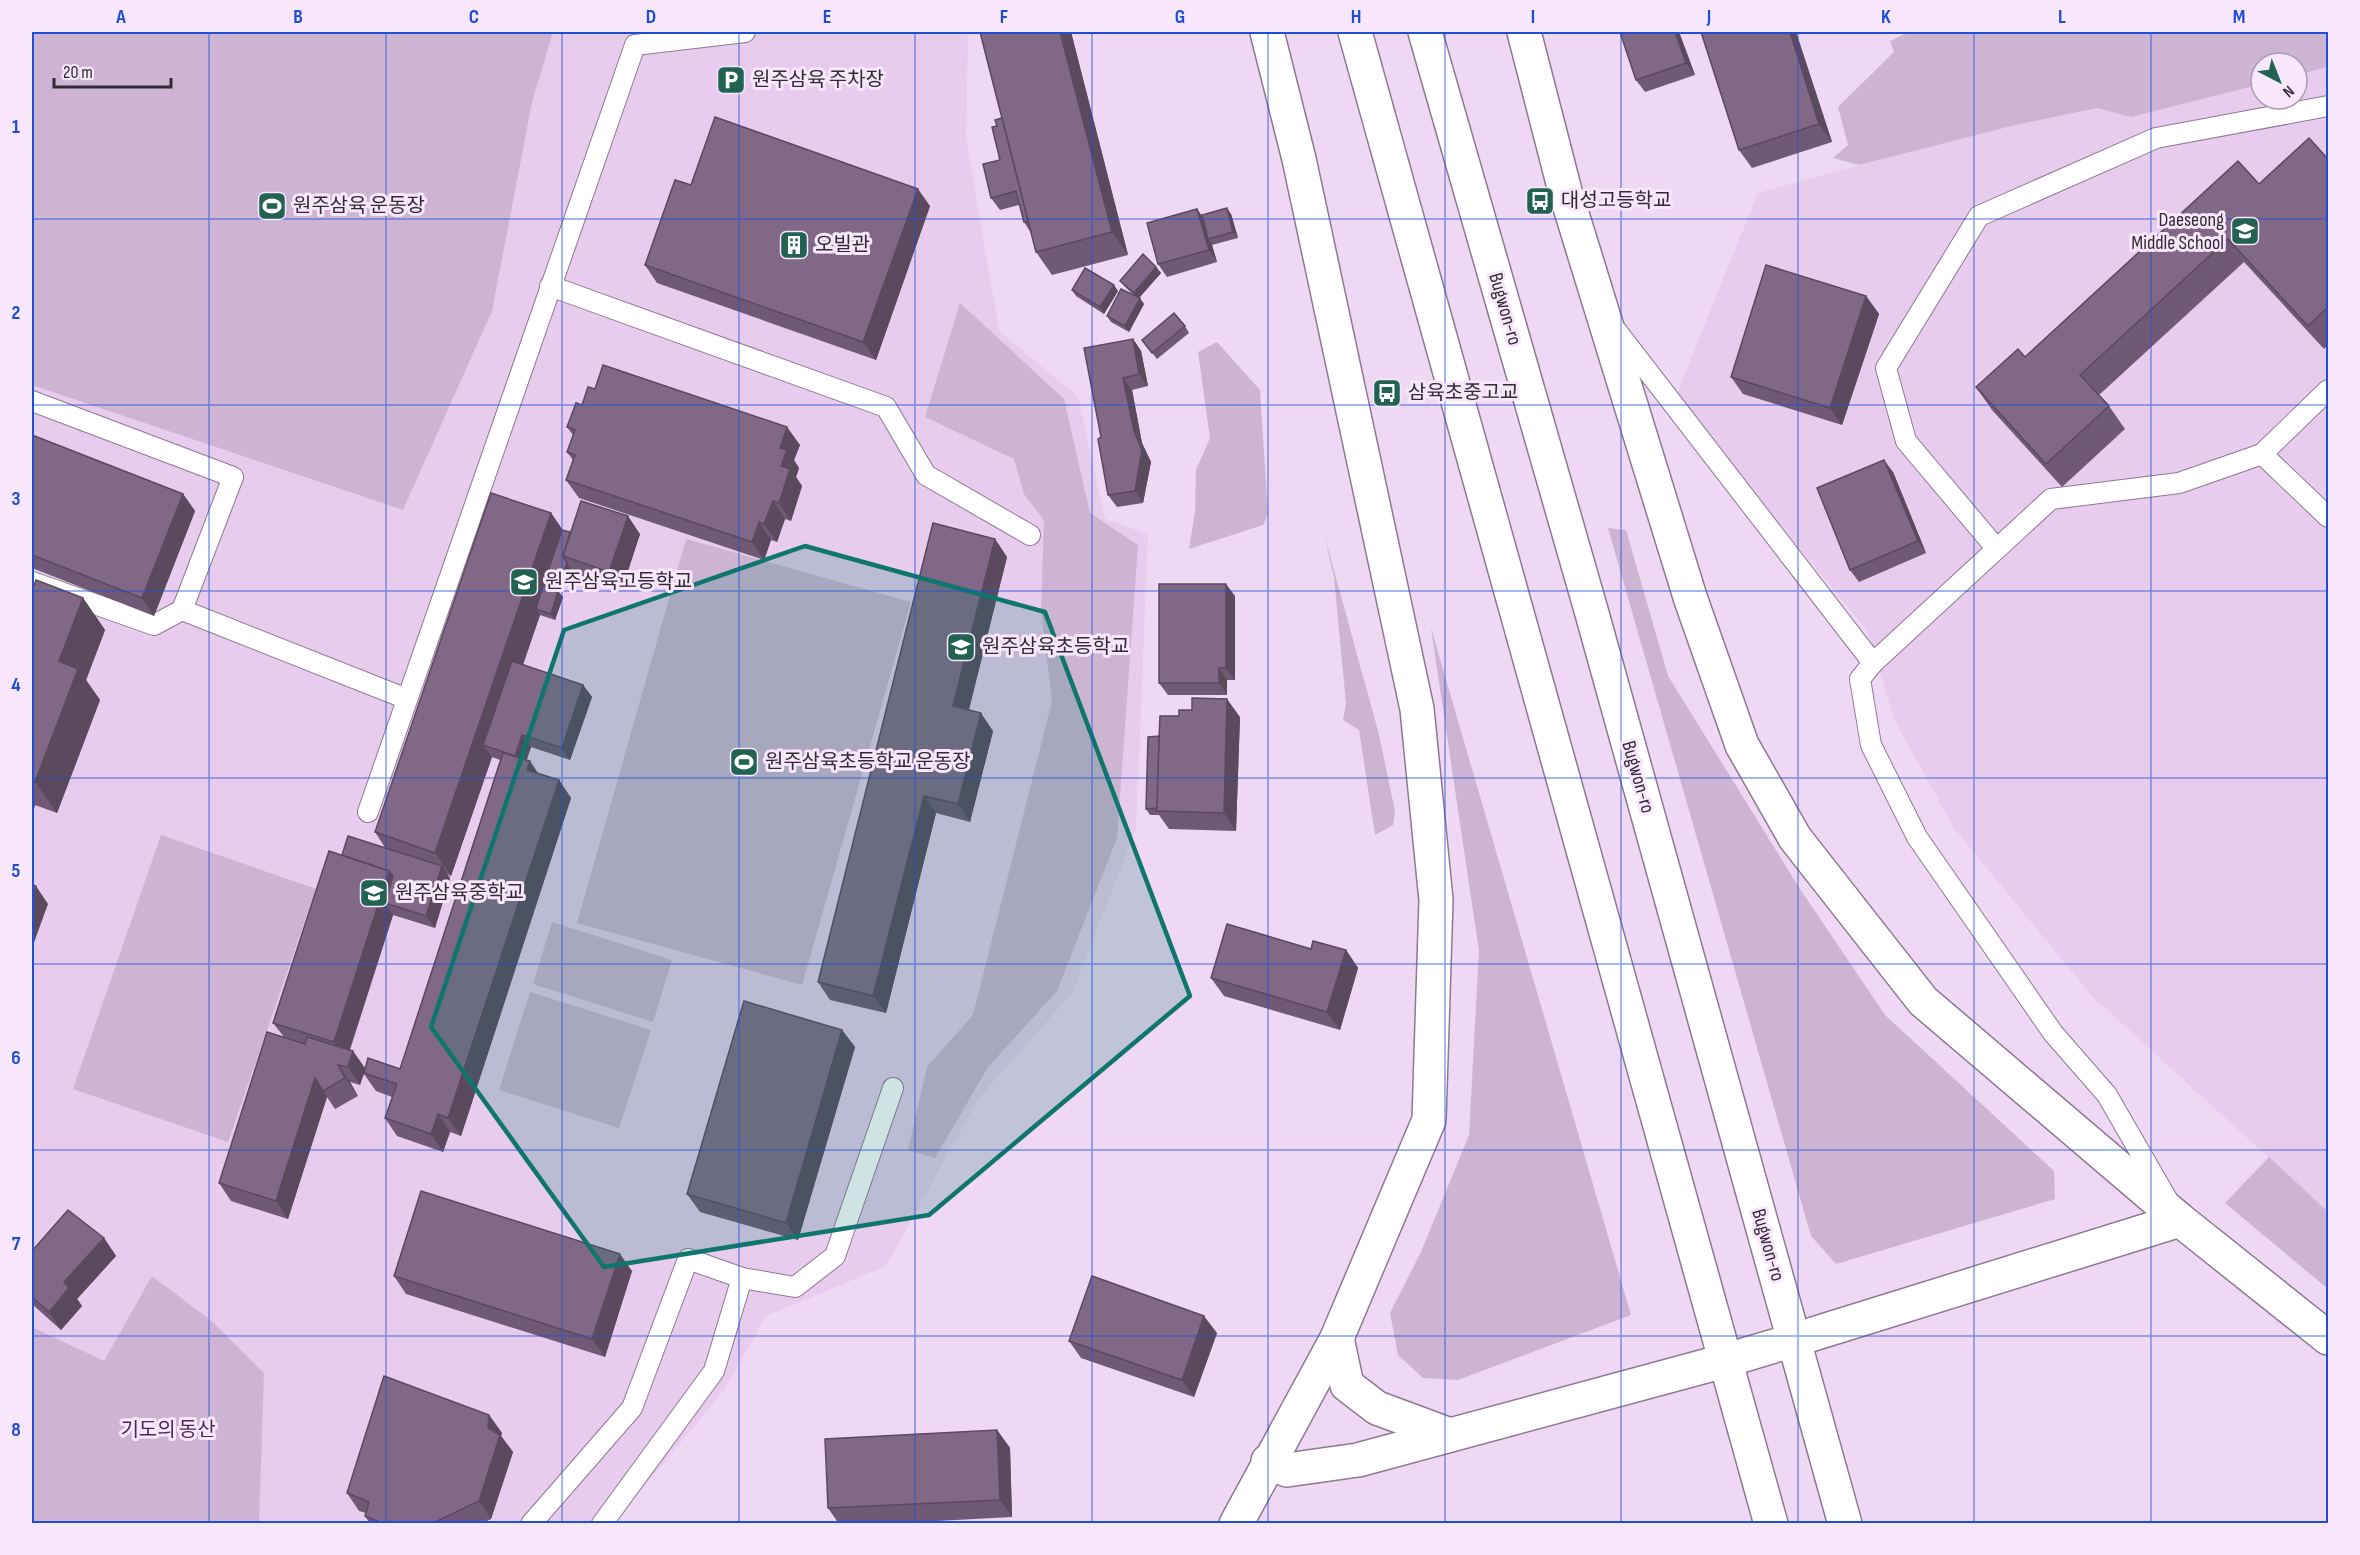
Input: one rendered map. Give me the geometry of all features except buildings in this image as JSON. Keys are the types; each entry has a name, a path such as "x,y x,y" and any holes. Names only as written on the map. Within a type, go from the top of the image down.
{"street":[{"path":"1236,1524 1268,1461 1337,1338 1429,1120 1436,900 1417,708 1299,159 1267,32"},
{"path":"1355,32 1771,1524"},
{"name":"Bugwon-ro","path":"1425,32 1591,610 1845,1524"},
{"path":"1524,32 1565,191 1690,597 1742,745 1795,838 1923,1001 2180,1220 2328,1338"},
{"path":"1268,1461 1287,1470 1358,1460 1724,1361 2180,1220"},
{"path":"1337,1338 1347,1385 1377,1407 1450,1435"}],"lane":[{"path":"368,812 635,45 745,32"},
{"path":"1996,548 1906,441 1886,368 1979,216 2156,138 2328,106"},
{"path":"550,286 886,407 926,475 1030,536"},
{"path":"1605,317 1873,663"},
{"path":"2180,1220 2107,1095 2054,1033 1917,837 1871,745 1860,679 1873,663 2051,499 2179,483 2262,454 2328,390"},
{"path":"32,401 233,477 182,610 154,625 32,582"},
{"path":"2262,454 2328,518"},
{"path":"182,610 407,699"},
{"path":"531,1524 632,1408 688,1259 742,1278 795,1287 835,1256 893,1088"},
{"path":"602,1524 714,1371 742,1278"}],"highlighted area":[{"path":"805,546 1045,612 1190,996 929,1215 604,1267 431,1027 564,630"}],"shaded area":[{"path":"32,32 968,32 966,136 999,331 1078,397 1105,519 1148,534 1136,829 1072,993 978,1099 886,1266 766,1316 724,1390 614,1523 32,1523"},
{"path":"2328,37 2328,1212 2091,995 1954,828 1895,721 1867,630 1675,399 1758,193 2249,59 2249,111 2309,111 2309,51 2277,51"}],"green space":[{"name":"원주삼육 운동장","path":"32,32 553,32 532,102 492,311 403,510 32,385"},
{"path":"1909,32 2328,32 2328,67 2309,72 2309,51 2249,51 2249,87 2131,117 2097,108 2015,125 1859,165 1833,158 1848,145 1838,107 1894,52 1890,41"},
{"path":"960,303 1064,399 1090,513 1138,545 1117,838 1057,991 988,1067 935,1158 908,1150 927,1067 973,1015 1052,701 1041,610 1044,520 1024,494 1014,459 925,417"},
{"path":"1217,342 1260,390 1268,514 1263,525 1189,549 1195,512 1196,470 1210,438 1198,352"},
{"path":"1608,528 1626,530 1668,676 1800,889 1885,1015 2054,1171 2055,1199 1836,1264 1811,1236"},
{"path":"1324,534 1378,731 1395,811 1393,825 1375,835 1359,730 1343,720 1346,704 1334,577"},
{"name":"원주삼육초등학교 운동장","path":"686,539 911,602 802,985 577,923"},
{"path":"1431,628 1631,1315 1458,1380 1423,1378 1398,1355 1390,1313 1421,1252 1469,1135 1479,951"},
{"path":"161,835 316,889 228,1142 73,1089"},
{"path":"552,922 672,960 653,1022 533,984"},
{"path":"530,992 651,1030 619,1128 499,1090"},
{"path":"2269,1157 2328,1212 2328,1289 2225,1203"},
{"name":"기도의 동산","path":"152,1276 213,1322 264,1373 259,1523 32,1523 32,1327 104,1361"}],"place":[{"name":"원주삼육 주차장","path":"731,80"},
{"name":"대성고등학교","path":"1540,201"},
{"name":"원주삼육 운동장","path":"272,206"},
{"name":"Daeseong Middle School","path":"2245,231"},
{"name":"오빌관","path":"794,245"},
{"name":"삼육초중고교","path":"1387,393"},
{"name":"원주삼육고등학교","path":"524,582"},
{"name":"원주삼육초등학교","path":"961,647"},
{"name":"원주삼육초등학교 운동장","path":"744,762"},
{"name":"원주삼육중학교","path":"374,893"}]}
